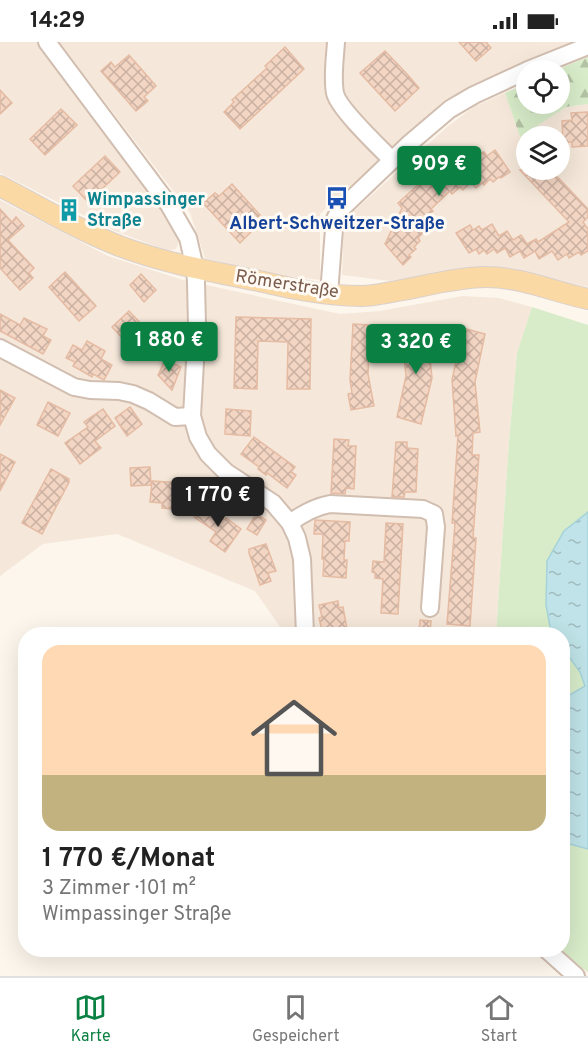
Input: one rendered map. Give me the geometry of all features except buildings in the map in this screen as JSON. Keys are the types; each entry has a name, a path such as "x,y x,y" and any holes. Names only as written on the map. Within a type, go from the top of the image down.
{"main road":[{"name":"Römerstraße","path":"0,186 120,246 195,268 284,287 328,294 363,296 488,277 525,282 588,299"}],"street":[{"path":"47,42 169,205 188,238 196,282 197,326 192,416 198,437 207,454 226,472 273,504 290,523 297,538 302,559 305,627"},
{"path":"336,42 335,96 343,109 392,160"},
{"path":"554,60 588,46"},
{"path":"328,294 335,219 339,211 426,128 462,101 516,76"},
{"path":"0,348 75,387 134,394 150,401 174,417 192,416"},
{"path":"290,523 312,509 330,504 423,509 434,514 436,527 430,608"},
{"path":"555,957 576,976"}],"shaded area":[{"path":"0,42 38,42 170,222 179,241 176,249 168,251 115,231 0,173"},
{"path":"59,42 574,42 534,60 516,60 516,68 446,99 337,198 320,214 320,280 269,274 205,258 190,213"},
{"path":"505,93 516,126 516,180 570,180 570,126 537,126 555,114 570,114 570,106 588,104 588,287 489,269 390,281 342,275 344,220 448,126 475,106"},
{"path":"0,200 108,256 183,280 340,314 380,311 462,296 499,298 532,307 517,353 496,627 280,627 255,591 117,534 43,544 0,576"}],"green space":[{"path":"588,57 588,104 570,106 570,64"},
{"path":"516,88 516,114 555,114 537,126 516,126 505,93"},
{"path":"532,307 588,325 588,972 569,957 570,627 496,627 517,353"}],"water":[{"path":"588,512 588,849 570,844 570,695 585,686 580,672 570,658 570,627 550,627 546,605 547,561 564,531"}],"place":[{"name":"Albert-Schweitzer-Straße","path":"337,198"},
{"name":"Wimpassinger Straße","path":"69,210"}]}
